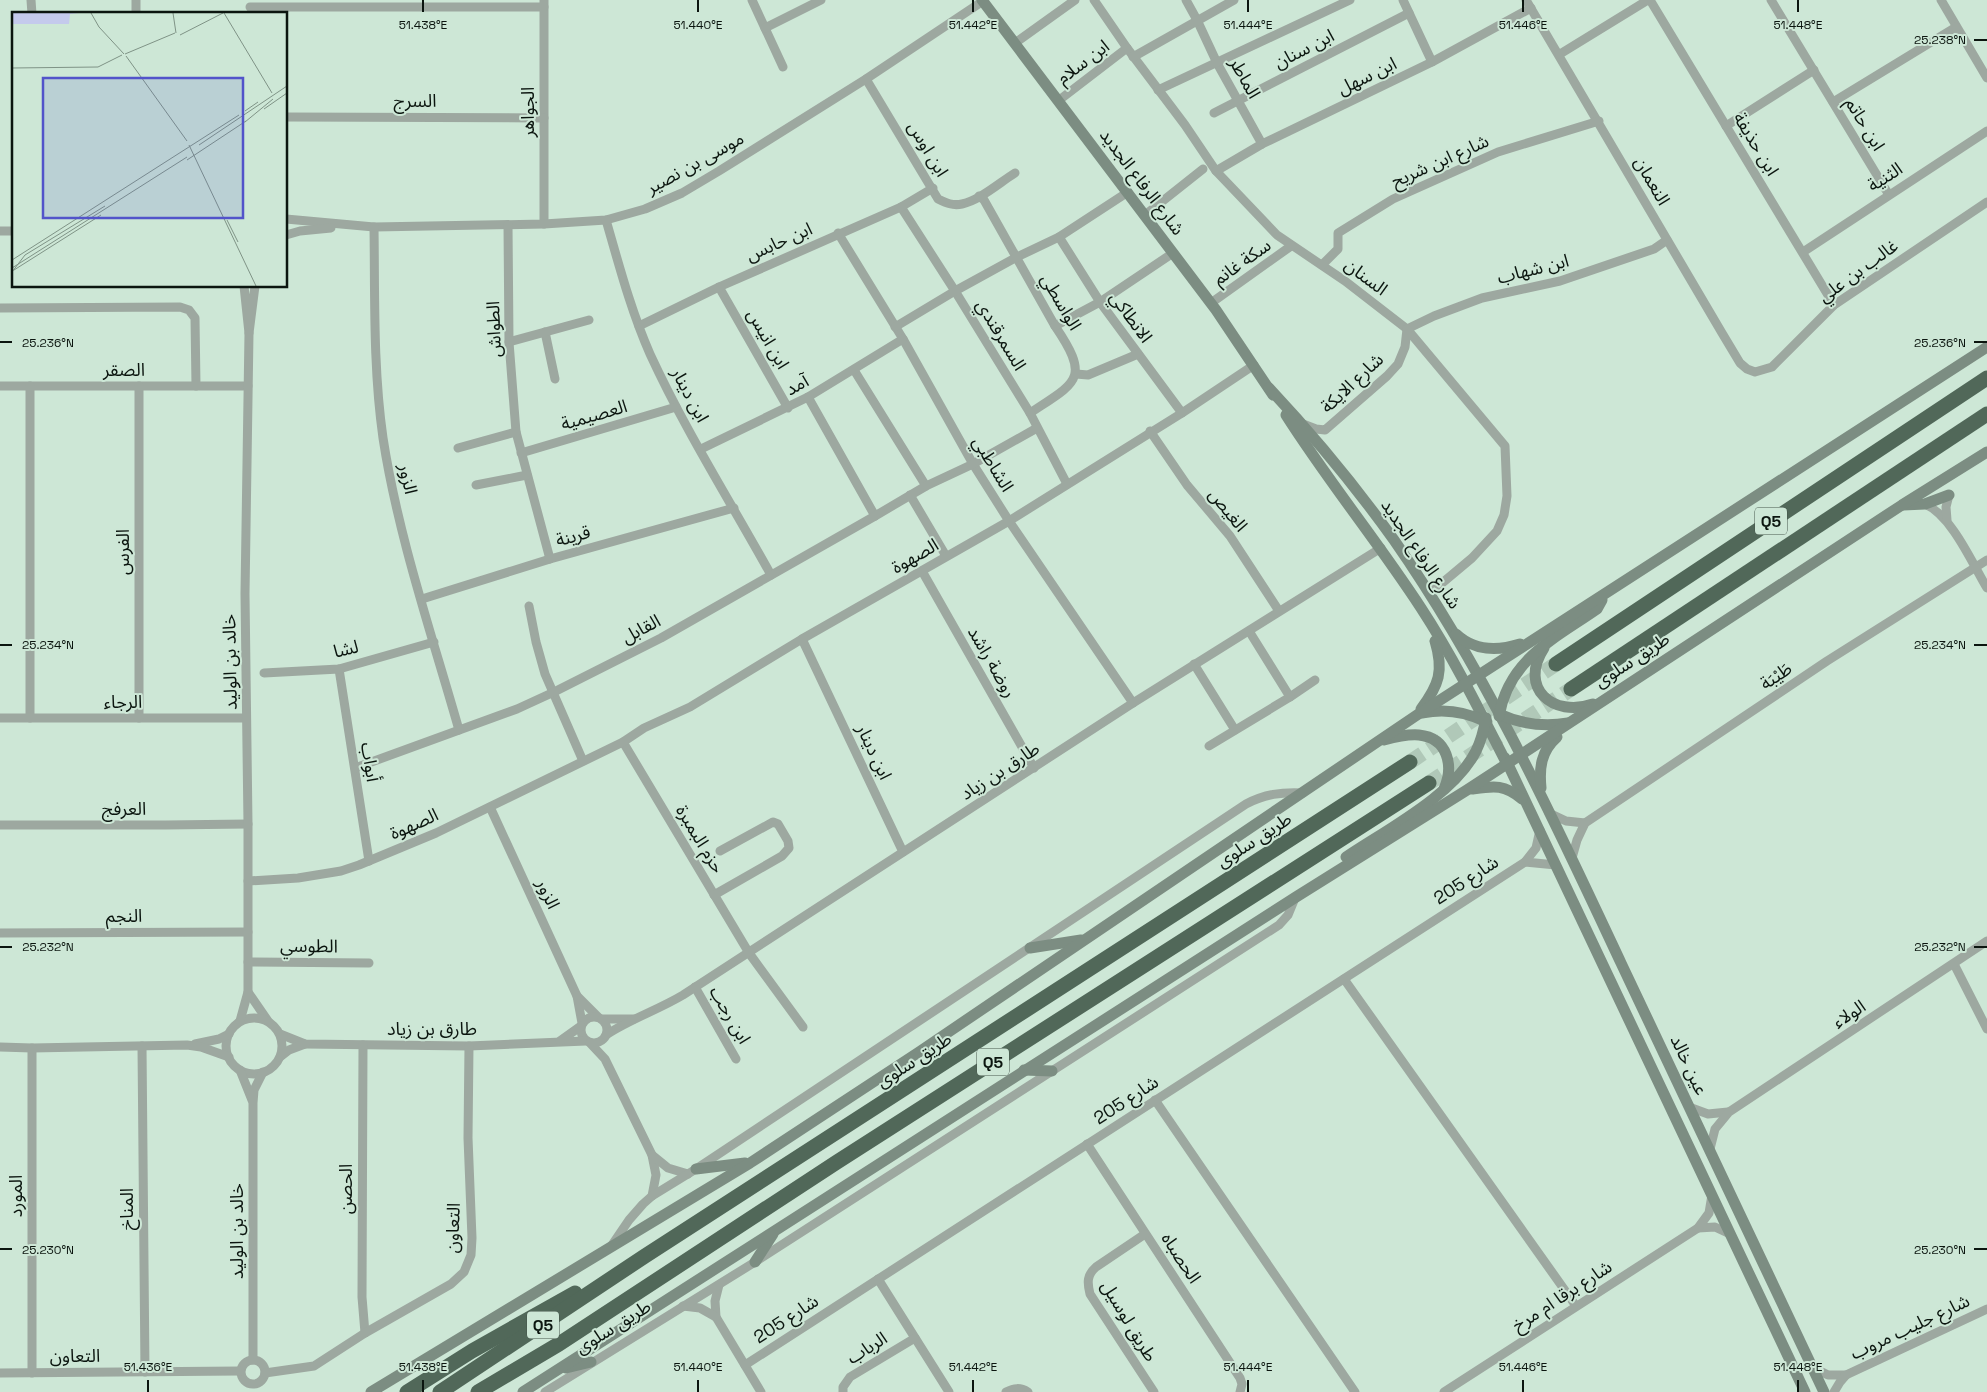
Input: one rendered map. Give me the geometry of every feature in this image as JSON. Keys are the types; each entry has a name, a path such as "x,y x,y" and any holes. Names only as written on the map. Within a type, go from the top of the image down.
{"highway":[{"name":"Q5","path":"1556,664 1987,378"},
{"name":"طريق سلوى","path":"1571,689 1987,414"},
{"name":"طريق سلوى","path":"440,1392 645,1256 1410,762"},
{"name":"طريق سلوى","path":"478,1392 558,1344 837,1162 1429,782"},
{"path":"407,1392 472,1351 645,1256"},
{"path":"497,1392 558,1344"}],"main road":[{"name":"شارع الرفاع الجديد","path":"982,0 1211,304 1254,365 1310,453 1381,548 1429,620 1466,684 1508,764"},
{"name":"طريق سلوى","path":"371,1392 750,1163 1086,940 1417,715 1987,347"},
{"name":"شارع الرفاع الجديد","path":"1269,388 1324,449 1393,539 1429,594 1478,676 1521,755"},
{"name":"طريق سلوى","path":"524,1392 1024,1070 1508,764 1902,505 1987,452"},
{"path":"1902,505 1926,504 1949,495"},
{"path":"1508,764 1498,729 1499,714 1506,690 1518,669 1530,656 1597,609 1605,595"},
{"path":"1417,715 1432,695 1439,679 1439,654 1429,620"},
{"path":"1449,628 1467,642 1486,648 1500,649 1533,640"},
{"path":"1546,644 1539,655 1535,667 1535,680 1540,692 1549,702 1557,706 1576,708 1605,701"},
{"path":"1296,897 1328,868 1421,807 1443,790 1466,767 1475,752 1486,722 1487,709 1478,676"},
{"path":"1466,684 1487,709 1523,723 1549,725 1572,722"},
{"path":"1417,715 1440,710 1464,713 1498,729 1514,744 1521,755"},
{"path":"1541,794 1540,773 1545,750 1572,722"},
{"path":"1377,742 1411,735 1427,737 1439,743 1447,754 1449,763 1449,773 1443,790"},
{"name":"عين خالد","path":"1521,755 1572,858 1824,1392"},
{"name":"عين خالد","path":"1508,764 1805,1392"},
{"path":"1467,790 1493,786 1504,787 1513,791 1525,802"},
{"path":"1030,948 1086,940"},
{"path":"1024,1070 1052,1071"},
{"path":"692,1171 750,1163"},
{"path":"756,1262 776,1230"},
{"path":"560,1369 591,1362"}],"street":[{"path":"752,0 783,67"},
{"path":"766,28 821,0"},
{"name":"موسى بن نصير","path":"288,234 300,231 352,226 508,225 606,220 645,209 682,193 866,80 982,0"},
{"path":"1015,43 1075,0"},
{"name":"السنان","path":"1094,0 1127,48 1185,124 1216,171 1277,235 1374,303 1406,330 1505,446 1508,496 1504,515 1497,531 1472,558 1429,594"},
{"name":"الماطر","path":"1186,0 1217,62 1262,144"},
{"name":"ابن سلام","path":"1134,57 1234,0"},
{"path":"1158,90 1350,0"},
{"path":"1403,0 1432,62"},
{"path":"1560,54 1649,0"},
{"name":"ابن حذيفة","path":"1649,0 1834,305"},
{"name":"ابن حاتم","path":"1771,0 1889,194"},
{"path":"1941,0 1987,78"},
{"path":"250,7 544,3"},
{"name":"الجواهر","path":"544,3 544,224"},
{"name":"النعمان","path":"1529,4 1740,363 1755,372"},
{"name":"ابن سهل","path":"1216,171 1262,144 1432,62 1529,4"},
{"name":"ابن سنان","path":"1214,113 1409,13"},
{"path":"1833,102 1956,27"},
{"name":"ابن سلام","path":"1058,101 1127,48"},
{"path":"1726,126 1814,70"},
{"name":"ابن اوس","path":"866,80 938,199 949,204 962,204 980,196 1015,173"},
{"name":"السرج","path":"288,117 544,118"},
{"name":"شارع ابن شريح","path":"1322,265 1338,249 1338,233 1393,199 1498,152 1599,121"},
{"name":"الثنية","path":"1802,252 1987,131"},
{"path":"1145,215 1203,169"},
{"name":"ابن حابس","path":"639,326 719,287 900,207 933,188"},
{"path":"895,327 955,291 1017,257 1059,237 1128,192"},
{"name":"الواسطي","path":"980,196 1072,354 1076,374"},
{"name":"غالب بن علي","path":"1755,372 1772,367 1834,305 1987,202"},
{"name":"السمرقندي","path":"900,207 955,291 1030,413 1036,428 1067,484"},
{"name":"موسى بن نصير","path":"288,219 352,226"},
{"name":"ابن دينار","path":"606,220 639,326 650,353 676,407 771,575"},
{"name":"الطواش","path":"508,225 509,342 516,432 550,559"},
{"name":"الزور","path":"374,226 376,372 383,437 398,510 459,730"},
{"name":"الشاطبي","path":"838,233 903,339 973,464 1009,521 1133,703"},
{"name":"الانطاكي","path":"1059,237 1100,302 1182,413"},
{"name":"ابن شهاب","path":"1406,330 1434,316 1482,298 1560,281 1654,249 1667,240"},
{"name":"سكة غانم","path":"1211,304 1291,246"},
{"path":"1055,326 1100,302 1173,253"},
{"name":"ابن انيس","path":"719,287 788,408"},
{"name":"خالد بن الوليد","path":"244,288 249,332"},
{"name":"خالد بن الوليد","path":"240,1021 248,992 245,594 249,332 255,288"},
{"path":"0,308 180,307 189,310 195,318 196,386"},
{"path":"509,342 589,320"},
{"name":"شارع الايكة","path":"1324,449 1325,430 1387,376 1398,364 1405,348 1406,330"},
{"path":"545,332 555,379"},
{"name":"آمد","path":"701,449 788,408 903,339"},
{"path":"1030,413 1065,390 1076,374 1088,374 1138,354"},
{"name":"الصهوة","path":"248,881 298,878 341,871 369,861 436,833 623,742 644,728 690,707 802,639 1009,521 1150,431 1182,413 1254,365"},
{"path":"854,370 926,486"},
{"name":"الصقر","path":"0,386 248,386"},
{"path":"30,386 30,718"},
{"name":"الفرس","path":"139,718 140,386"},
{"path":"808,397 875,516"},
{"name":"العصيمية","path":"521,453 676,407"},
{"name":"شارع الايكة","path":"1302,424 1325,430"},
{"name":"القابل","path":"355,768 517,709 554,692 661,638 926,486 973,464 1036,428"},
{"name":"الغيص","path":"1150,431 1187,485 1230,536 1279,611"},
{"path":"458,448 516,432"},
{"path":"476,485 527,475"},
{"path":"910,495 946,556"},
{"path":"1947,520 1946,507 1949,495"},
{"path":"1926,504 1947,520 1987,588"},
{"name":"قرينة","path":"422,599 550,559 734,508"},
{"name":"طارق بن زياد","path":"605,1036 636,1018 666,1005 695,987 1133,703 1381,548"},
{"name":"طَيْبَة","path":"1585,823 1827,661 1987,560"},
{"name":"روضة راشد","path":"922,571 1034,768"},
{"path":"529,606 536,642 546,674 583,761"},
{"path":"1249,631 1290,696"},
{"name":"ابن دينار","path":"802,639 903,852"},
{"name":"لشا","path":"264,673 339,669 434,642"},
{"path":"1194,664 1235,730"},
{"name":"أبواب","path":"339,669 369,861"},
{"path":"1210,746 1315,680"},
{"name":"الرجاء","path":"0,718 246,718"},
{"name":"حزم البمبرة","path":"623,742 749,953 803,1027"},
{"name":"طريق سلوى","path":"610,1248 635,1212 652,1196 1246,804 1273,793 1303,793"},
{"name":"الزور","path":"490,807 577,996 582,1024"},
{"path":"1549,813 1566,821 1585,823 1577,840 1572,858"},
{"path":"714,895 782,856 789,848 788,841 778,824 773,822 720,852"},
{"name":"العرفج","path":"0,825 248,824"},
{"name":"شارع 205","path":"745,1365 1525,862 1536,848 1540,830"},
{"name":"شارع 205","path":"1525,862 1556,865"},
{"name":"طريق سلوى","path":"545,1392 756,1262 1279,925 1288,914 1296,897"},
{"name":"النجم","path":"0,933 248,932"},
{"name":"الولاء","path":"1710,1150 1715,1129 1728,1112 1987,941"},
{"name":"الطوسي","path":"248,962 369,963"},
{"path":"1954,964 1987,1029"},
{"path":"1344,979 1576,1306"},
{"name":"ابن رجب","path":"695,987 736,1059"},
{"path":"248,992 268,1021 280,1034 282,1048 280,1057 275,1065 263,1072 249,1073 240,1070 229,1057 226,1043 229,1034 240,1021 254,1018 268,1021"},
{"name":"الزور","path":"577,996 600,1018"},
{"path":"559,1041 589,1017 600,1018 607,1028 605,1059"},
{"name":"طارق بن زياد","path":"600,1018 636,1018"},
{"path":"582,1024 581,1035 605,1059 652,1155 656,1175 652,1196"},
{"path":"187,1045 219,1039 229,1034"},
{"name":"طارق بن زياد","path":"280,1034 305,1044 363,1046 469,1046 559,1041 588,1042"},
{"path":"588,1042 598,1042 605,1036"},
{"name":"طارق بن زياد","path":"280,1057 289,1050 305,1044"},
{"path":"0,1047 187,1045 201,1046 229,1057"},
{"name":"المناخ","path":"142,1046 145,1372"},
{"name":"الحصن","path":"363,1046 362,1297 365,1333"},
{"name":"التعاون","path":"265,1374 314,1366 365,1333 459,1278 467,1265 472,1238 468,1138 469,1046"},
{"name":"المورد","path":"32,1048 32,1373"},
{"name":"خالد بن الوليد","path":"240,1070 253,1103"},
{"name":"خالد بن الوليد","path":"254,1360 253,1103 254,1090 263,1072"},
{"path":"1156,1100 1355,1392"},
{"path":"1690,1107 1708,1114 1728,1112"},
{"name":"الحصباه","path":"1087,1144 1240,1378 1242,1384 1240,1392"},
{"path":"652,1155 668,1168 692,1171"},
{"name":"شارع برقا ام مرخ","path":"1444,1392 1698,1228 1709,1213 1712,1195"},
{"path":"1698,1228 1715,1227 1731,1235"},
{"name":"طريق لوسيل","path":"1145,1234 1090,1272 1088,1286 1090,1294 1154,1392"},
{"path":"878,1279 949,1392"},
{"path":"719,1285 715,1301 716,1317 761,1392"},
{"path":"682,1306 700,1308 716,1317"},
{"name":"شارع جليب مروب","path":"1834,1392 1846,1375 1987,1309"},
{"name":"الرباب","path":"843,1392 843,1387 850,1377 915,1338"},
{"path":"254,1360 262,1364 265,1374 254,1388 244,1381 240,1371 244,1364 254,1360"},
{"name":"شارع جليب مروب","path":"1811,1366 1828,1375 1846,1375"},
{"name":"التعاون","path":"0,1373 240,1371"},
{"path":"1006,1392 1012,1389 1028,1392"}],"tunnel":[{"path":"1410,762 1556,664"},
{"path":"1429,783 1571,689"}]}
